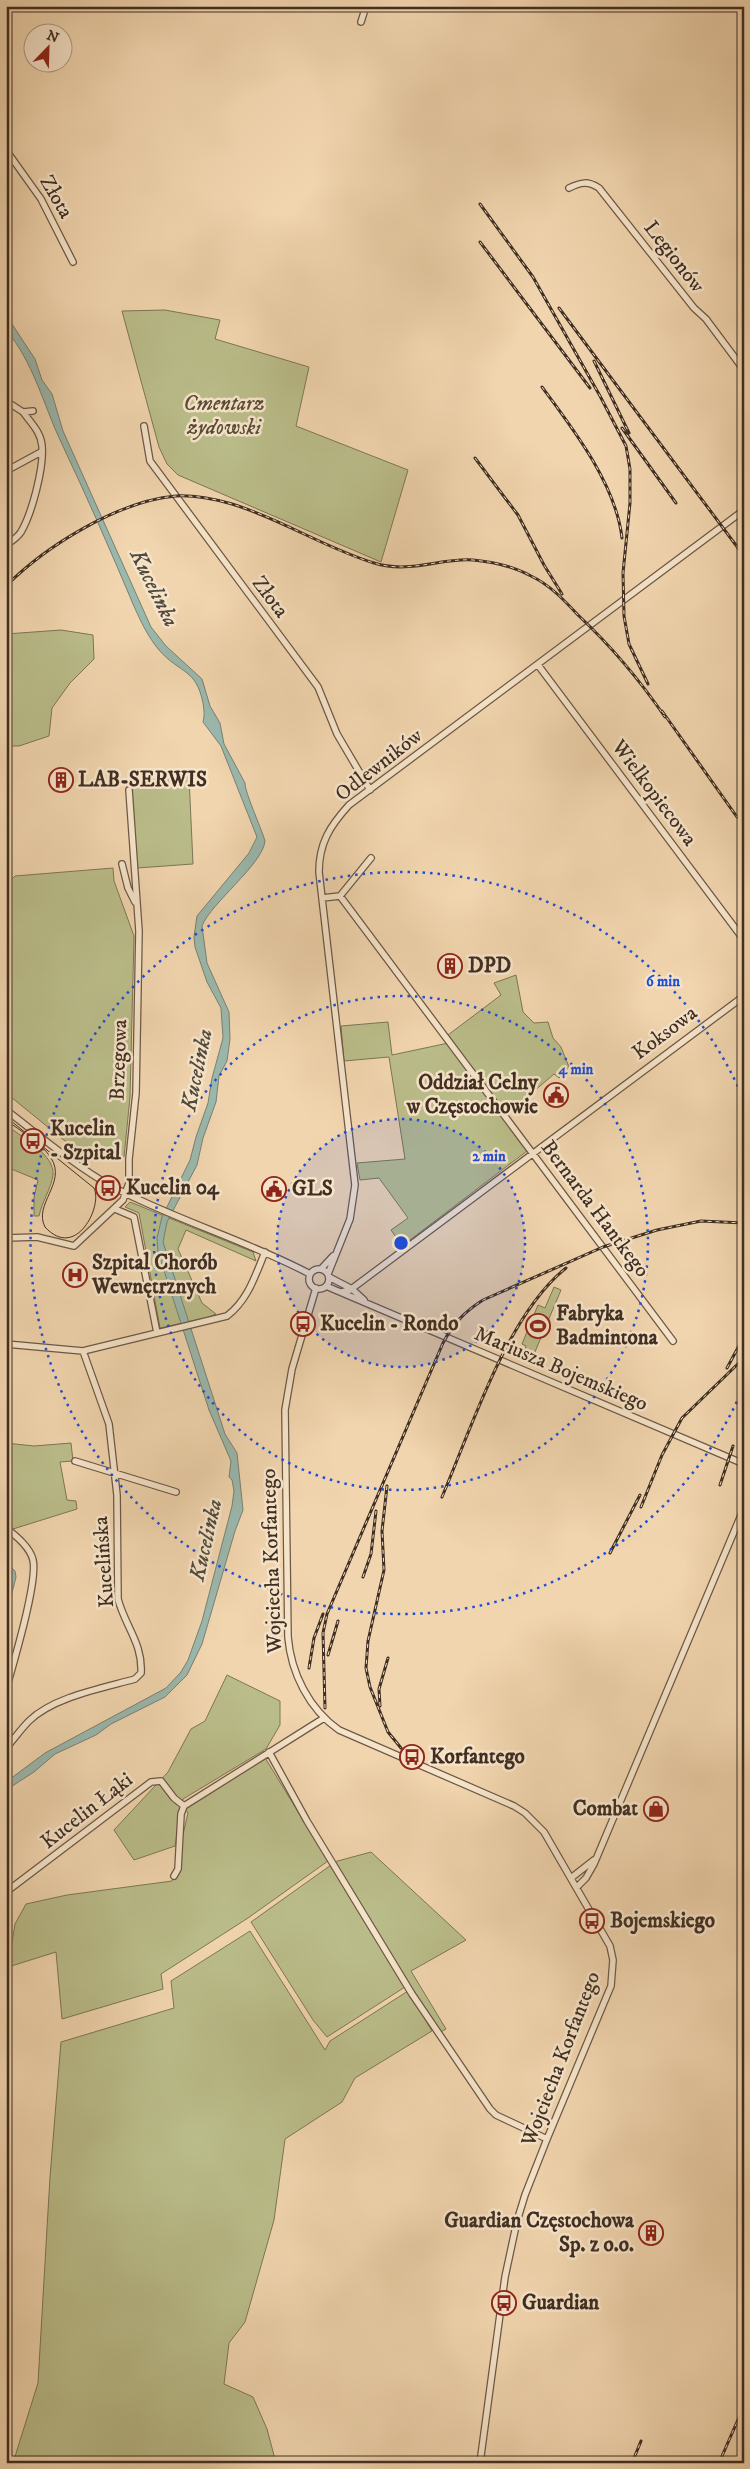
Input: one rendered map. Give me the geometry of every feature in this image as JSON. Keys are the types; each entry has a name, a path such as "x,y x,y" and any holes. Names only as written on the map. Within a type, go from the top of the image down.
{"street":[{"path":"361,22 366,6"},
{"name":"Złota","path":"6,150 41,199 73,262"},
{"name":"Legionów","path":"569,188 579,183 587,183 599,188 694,308 706,319 744,370"},
{"path":"6,401 23,412 39,433 42,460 35,493 21,531 15,539 6,545"},
{"path":"23,412 34,411"},
{"name":"Złota","path":"144,426 150,462 318,687 337,734 370,790"},
{"path":"6,471 41,452"},
{"name":"Odlewników","path":"328,1276 350,1219 355,1185 322,898 319,859 324,838 334,822 350,805 744,510"},
{"name":"Wielkopiecowa","path":"538,665 744,940"},
{"name":"Brzegowa","path":"6,1238 38,1237 74,1246 123,1200 129,1183 128,1159 136,1093 139,931 129,790"},
{"path":"322,898 340,896 371,858"},
{"name":"Brzegowa","path":"122,864 128,888 137,904"},
{"name":"Bernarda Hantkego","path":"340,896 673,1341"},
{"name":"Koksowa","path":"342,1292 352,1288 744,996"},
{"path":"6,1110 80,1167 125,1193 265,1252 310,1274"},
{"path":"115,1209 134,1217 157,1333"},
{"name":"Odlewników","path":"321,1269 340,1249"},
{"path":"6,1344 83,1351 227,1316 238,1308 248,1295 265,1252"},
{"path":"321,1269 328,1276 326,1286 316,1288 310,1283 310,1274 315,1270 321,1269"},
{"name":"Mariusza Bojemskiego","path":"328,1276 352,1288 366,1301"},
{"name":"Mariusza Bojemskiego","path":"326,1286 366,1301 411,1323 744,1464"},
{"name":"Wojciecha Korfantego","path":"316,1288 292,1369 285,1404 288,1646 293,1666 305,1690 324,1718 346,1734 526,1813 544,1832 610,1946 614,1972 604,2003 525,2195 510,2251 480,2463"},
{"name":"Kucelińska","path":"6,1748 30,1720 52,1706 85,1692 135,1679 140,1673 137,1641 122,1612 118,1599 114,1472 109,1424 83,1351"},
{"path":"75,1461 176,1492"},
{"path":"577,1887 586,1878 598,1854 744,1508"},
{"path":"6,1528 21,1540 33,1560 31,1587 6,1690"},
{"path":"174,1876 178,1869 181,1814 184,1806 324,1718"},
{"path":"269,1752 306,1820 412,1994 490,2110 496,2115 547,2140"},
{"name":"Kucelin Łąki","path":"6,1892 151,1782 161,1781 174,1798 184,1806"},
{"path":"571,1878 591,1864 598,1854"}],"green space":[{"name":"Cmentarz żydowski","path":"165,310 220,320 215,339 309,367 296,426 408,470 381,562 178,475 167,464 159,447 122,311"},
{"path":"61,630 93,635 94,659 70,683 52,708 49,736 19,746 6,746 6,634"},
{"path":"189,777 193,864 137,868 131,782"},
{"path":"113,868 114,881 134,936 130,1097 124,1157 86,1158 6,1093 6,885 15,876"},
{"path":"516,975 523,1012 534,1023 548,1022 553,1038 561,1047 569,1067 559,1078 554,1074 504,1117 527,1151 402,1246 391,1230 408,1218 379,1178 360,1180 357,1163 405,1159 389,1057 344,1061 341,1026 388,1022 392,1055 453,1042 448,1035 501,995 494,983"},
{"path":"9,1127 44,1154 52,1168 52,1180 39,1216 34,1216 34,1197 38,1180 9,1168 6,1175 6,1129"},
{"path":"130,1202 253,1252 256,1261 186,1230 178,1249 202,1303 216,1314 160,1328 139,1213 125,1207"},
{"name":"Fabryka Badmintona","path":"554,1287 561,1290 532,1359 525,1350 526,1346 522,1344 538,1305 545,1308"},
{"path":"6,1443 34,1446 71,1443 73,1461 60,1462 67,1500 76,1501 77,1509 13,1529 6,1524"},
{"path":"227,1675 280,1701 280,1725 266,1749 183,1799 175,1846 134,1860 114,1830 168,1772 191,1729 205,1721"},
{"path":"264,1756 328,1861 248,1918 161,1974 163,1989 62,2019 56,1952 8,1967 15,1924 26,1904 67,1895 172,1881 188,1813 183,1806"},
{"path":"371,1852 466,1940 411,1971 446,2029 439,2033 334,1862"},
{"path":"331,1865 405,1987 327,2037 313,2020 251,1922"},
{"path":"250,1931 325,2050 330,2041 408,1991 432,2031 355,2078 342,2102 285,2139 274,2220 245,2322 229,2343 224,2384 253,2397 267,2429 276,2463 13,2463 38,2383 50,2177 61,2042 174,2008 171,1981"}],"shaded area":[{"path":"6,315 35,359 42,380 52,394 63,431 151,627 166,646 202,679 210,706 220,723 224,744 245,783 265,841 256,861 215,906 202,926 207,963 229,1012 230,1039 227,1061 219,1076 216,1102 203,1138 197,1165 167,1222 163,1242 225,1434 237,1453 243,1510 235,1531 202,1644 187,1675 165,1697 111,1724 96,1735 55,1754 34,1772 6,1790 6,1782 45,1753 166,1688 181,1672 188,1660 202,1621 232,1506 234,1491 232,1480 229,1477 231,1461 209,1410 158,1252 157,1238 162,1217 190,1160 208,1103 212,1078 223,1038 221,1008 207,982 195,947 194,937 197,916 249,853 257,837 221,746 203,722 203,703 196,683 192,677 159,650 141,622 31,370 16,343 6,330"},
{"path":"6,1562 15,1571 16,1577 6,1617"}],"tram line":[{"path":"6,1117 94,1188 96,1196 95,1206 91,1217 76,1234 67,1238 56,1236 45,1227 42,1218 43,1210 53,1185 55,1167 51,1158 42,1147 6,1120"}],"railway":[{"path":"480,204 533,277 626,446 630,469 630,503 623,573 624,616 629,644 648,684"},
{"path":"480,242 590,388"},
{"path":"559,308 744,556"},
{"path":"594,361 629,433"},
{"path":"542,387 592,459 611,498 622,538"},
{"path":"622,428 676,503"},
{"path":"475,458 518,515 544,565 562,594"},
{"path":"6,586 22,571 62,541 107,516 154,500 176,496 211,499 250,510 338,550 374,563 400,567 473,560 503,565 524,573 556,593 602,639 635,676 665,717"},
{"path":"662,711 737,817"},
{"path":"325,1708 323,1633 327,1614 443,1343 460,1319 483,1300 603,1247 657,1230 701,1221 744,1223"},
{"path":"442,1497 479,1406 509,1343 526,1314 545,1288 566,1268"},
{"path":"727,1368 741,1342"},
{"path":"641,1507 662,1455 682,1418 744,1358"},
{"path":"720,1485 733,1446"},
{"path":"387,1486 382,1531 384,1570 368,1641 366,1668 370,1687 388,1732 401,1748"},
{"path":"610,1553 640,1495"},
{"path":"363,1577 371,1554 376,1511"},
{"path":"309,1668 314,1638 323,1614"},
{"path":"328,1655 338,1621"},
{"path":"380,1706 379,1689 388,1658"},
{"path":"719,2463 744,2406"},
{"path":"632,2463 641,2441"}],"place":[{"name":"LAB-SERWIS","path":"61,780"},
{"name":"DPD","path":"450,966"},
{"name":"Oddział Celny w Częstochowie","path":"556,1095"},
{"name":"Kucelin - Szpital","path":"33,1141"},
{"name":"Kucelin 04","path":"108,1188"},
{"name":"GLS","path":"274,1189"},
{"name":"Szpital Chorób Wewnętrznych","path":"75,1275"},
{"name":"Kucelin - Rondo","path":"303,1324"},
{"name":"Fabryka Badmintona","path":"538,1326"},
{"name":"Korfantego","path":"412,1757"},
{"name":"Combat","path":"656,1809"},
{"name":"Bojemskiego","path":"592,1921"},
{"name":"Guardian Częstochowa Sp. z o.o.","path":"651,2233"},
{"name":"Guardian","path":"504,2303"}],"water label":[{"name":"Kucelinka","path":"154,588"},
{"name":"Kucelinka","path":"197,1070"},
{"name":"Kucelinka","path":"206,1540"}]}
